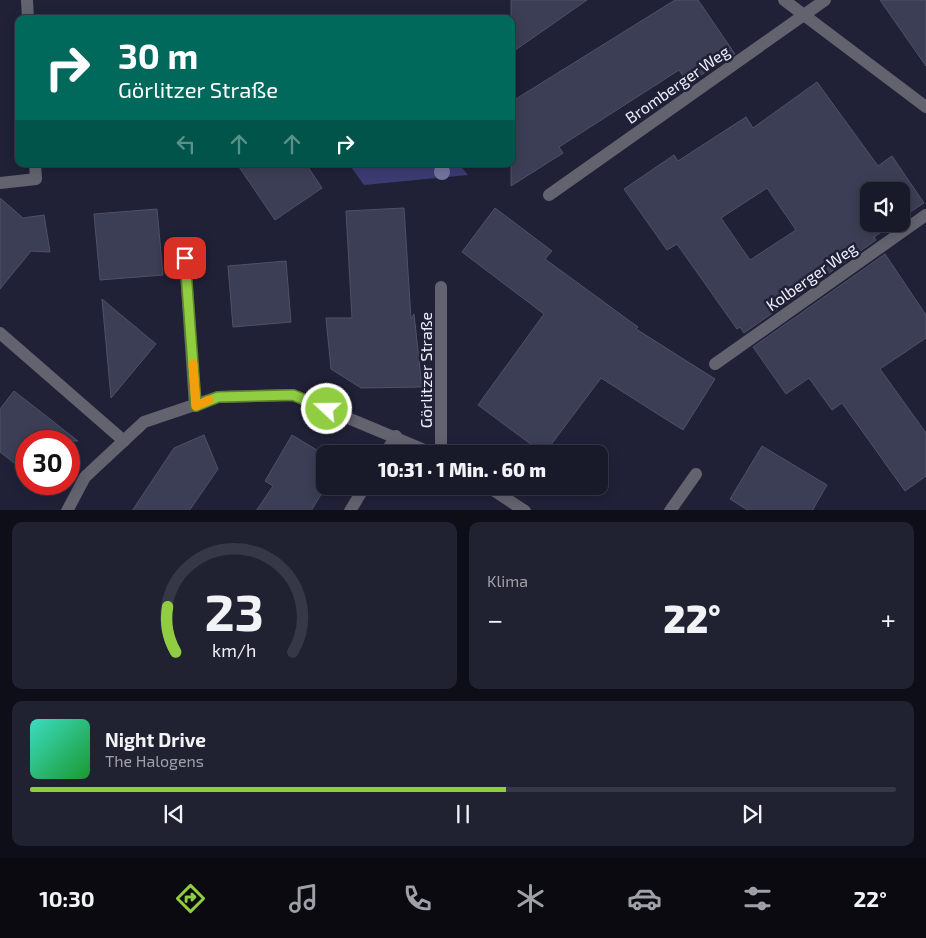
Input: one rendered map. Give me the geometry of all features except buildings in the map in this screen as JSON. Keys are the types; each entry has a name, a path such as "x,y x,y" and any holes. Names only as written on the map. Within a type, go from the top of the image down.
{"street":[{"path":"27,0 28,15"},
{"path":"784,0 926,107"},
{"name":"Bromberger Weg","path":"549,195 825,0"},
{"path":"0,183 36,179 35,167"},
{"name":"Kolberger Weg","path":"715,364 926,215"},
{"path":"185,258 196,406"},
{"name":"Görlitzer Straße","path":"440,445 441,287"},
{"path":"0,333 124,441"},
{"name":"Görlitzer Straße","path":"67,510 85,478 144,422 218,397 293,395 415,445"},
{"name":"Görlitzer Straße","path":"390,445 396,436"},
{"path":"670,510 696,474"},
{"path":"350,510 359,495"},
{"path":"501,495 525,510"}],"shaded area":[{"path":"351,167 461,167 468,175 364,185"}],"slow traffic":[{"path":"193,364 196,406 209,400"}],"route":[{"path":"185,258 196,406 218,397 293,395 327,409"}]}
